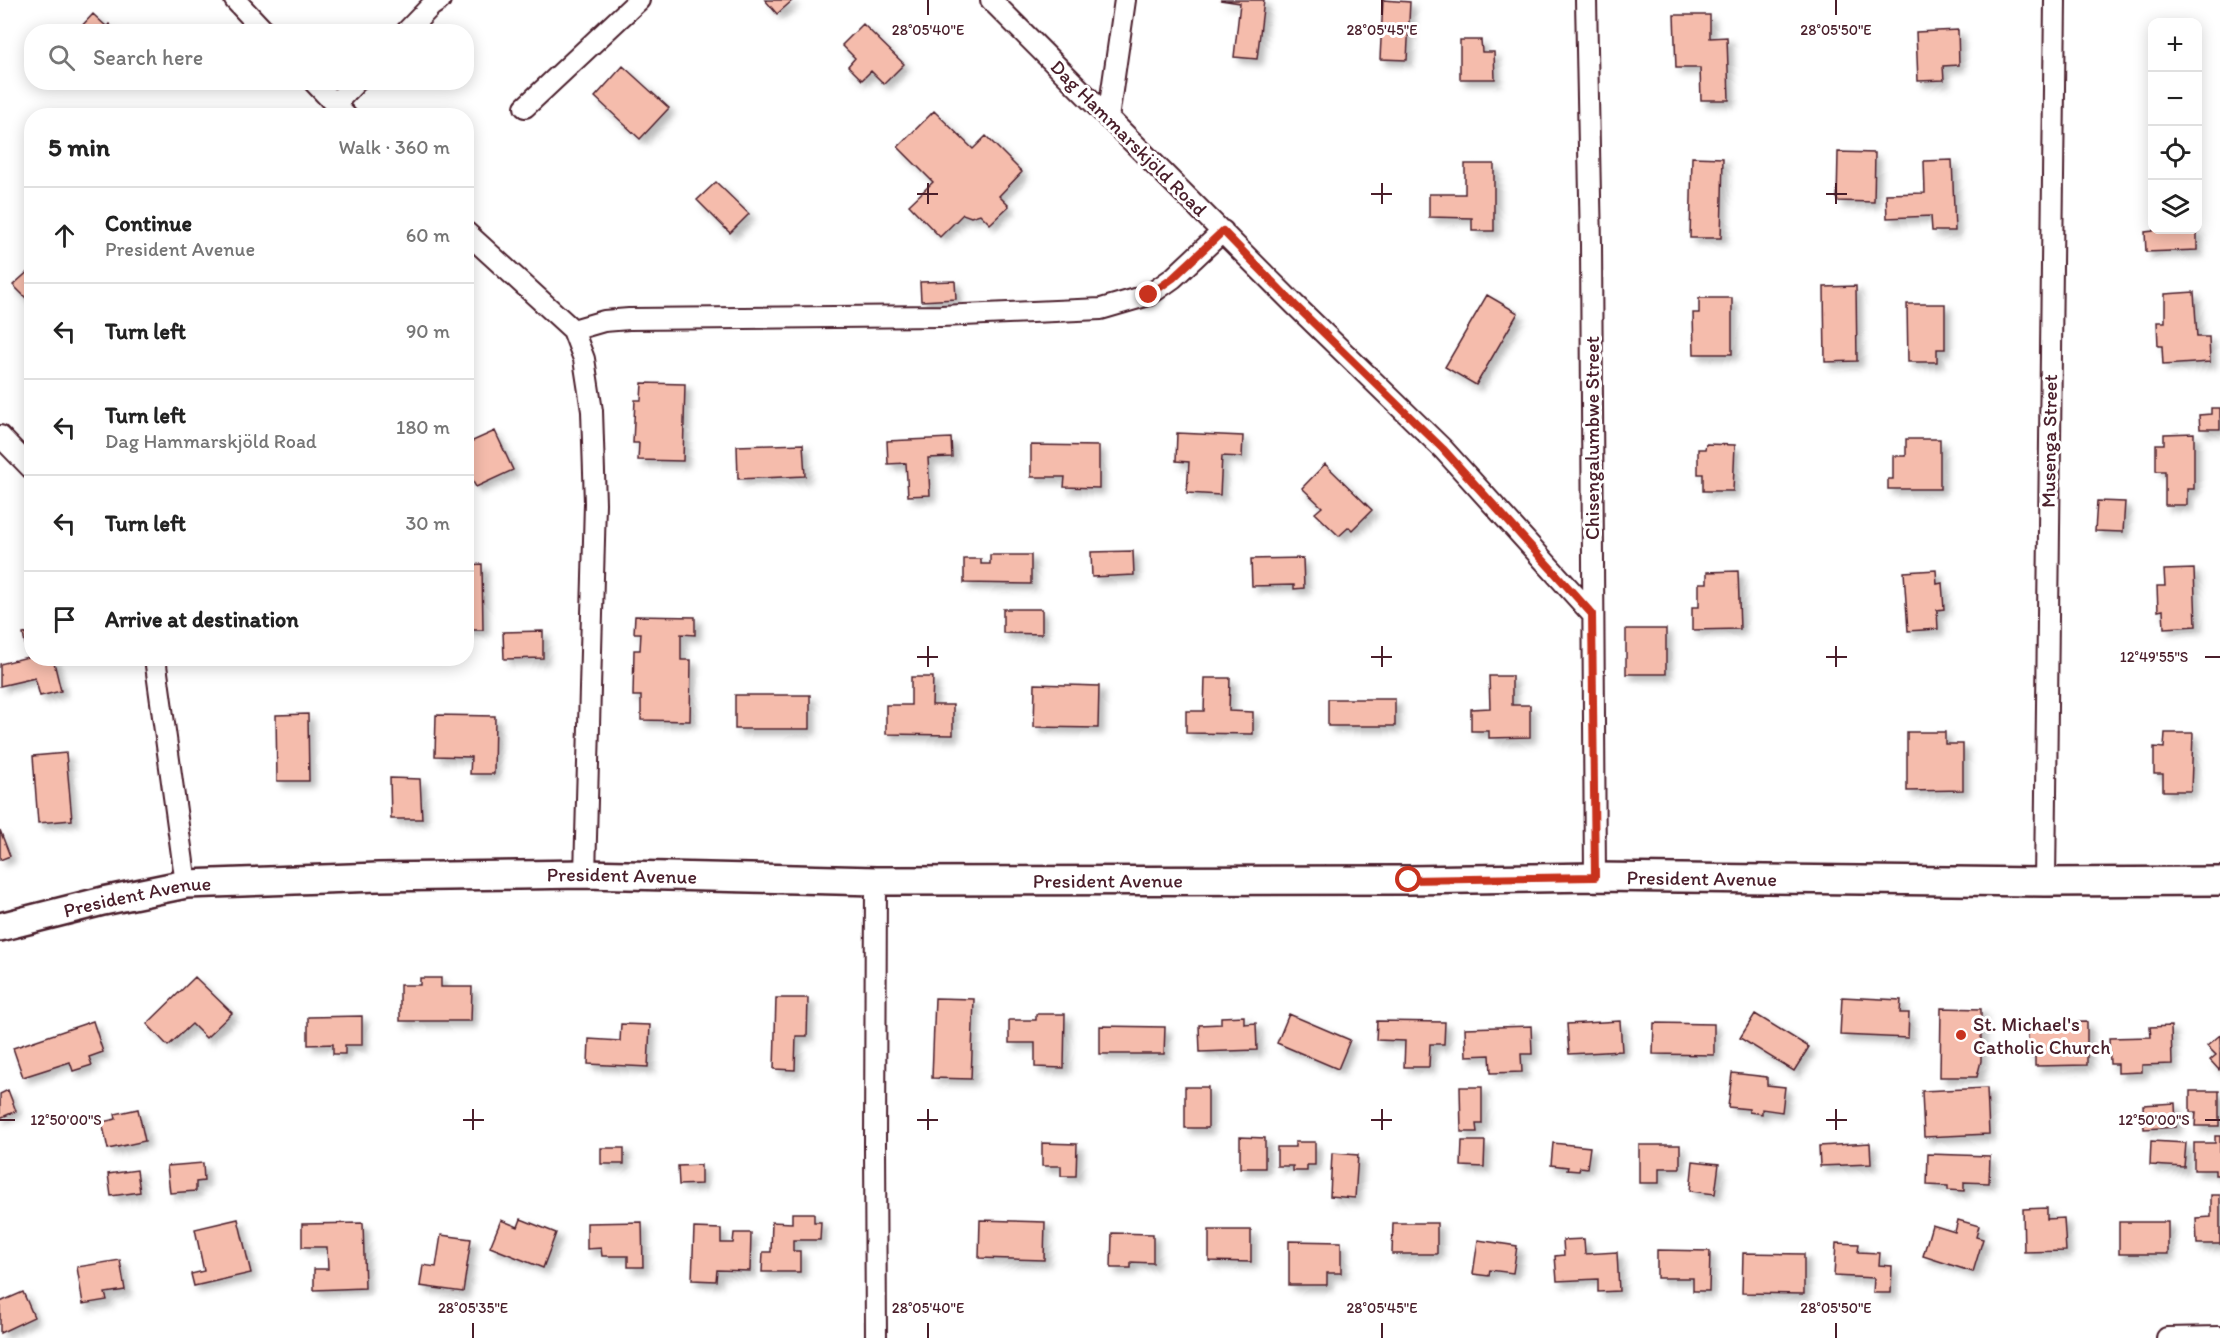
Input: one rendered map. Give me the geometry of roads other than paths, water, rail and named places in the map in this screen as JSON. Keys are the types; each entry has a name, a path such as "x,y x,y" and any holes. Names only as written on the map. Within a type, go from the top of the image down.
{"street":[{"path":"414,24 440,0"},
{"path":"525,107 639,0"},
{"name":"Dag Hammarskjöld Road","path":"991,0 1295,305 1443,449 1592,614"},
{"path":"1108,118 1125,0"},
{"path":"1585,0 1595,877"},
{"name":"Chisengalumbwe Street","path":"1585,0 1591,245 1595,877"},
{"name":"Musenga Street","path":"2044,882 2055,0"},
{"path":"237,1 258,24"},
{"path":"321,90 338,108"},
{"path":"341,108 351,90"},
{"path":"573,330 604,321 629,319 941,316 1101,309 1149,295 1173,278 1223,231"},
{"path":"474,239 573,330 584,359 592,411 595,503 585,874"},
{"path":"0,436 24,462"},
{"path":"156,666 186,884"},
{"name":"President Avenue","path":"0,927 103,901 186,884 378,877 585,874 876,881 1409,880 1595,877 2044,882 2220,881"},
{"path":"876,881 876,1338"},
{"path":"2167,1338 2220,1337"}],"place":[{"name":"St. Michael's Catholic Church","path":"1961,1035"}]}
